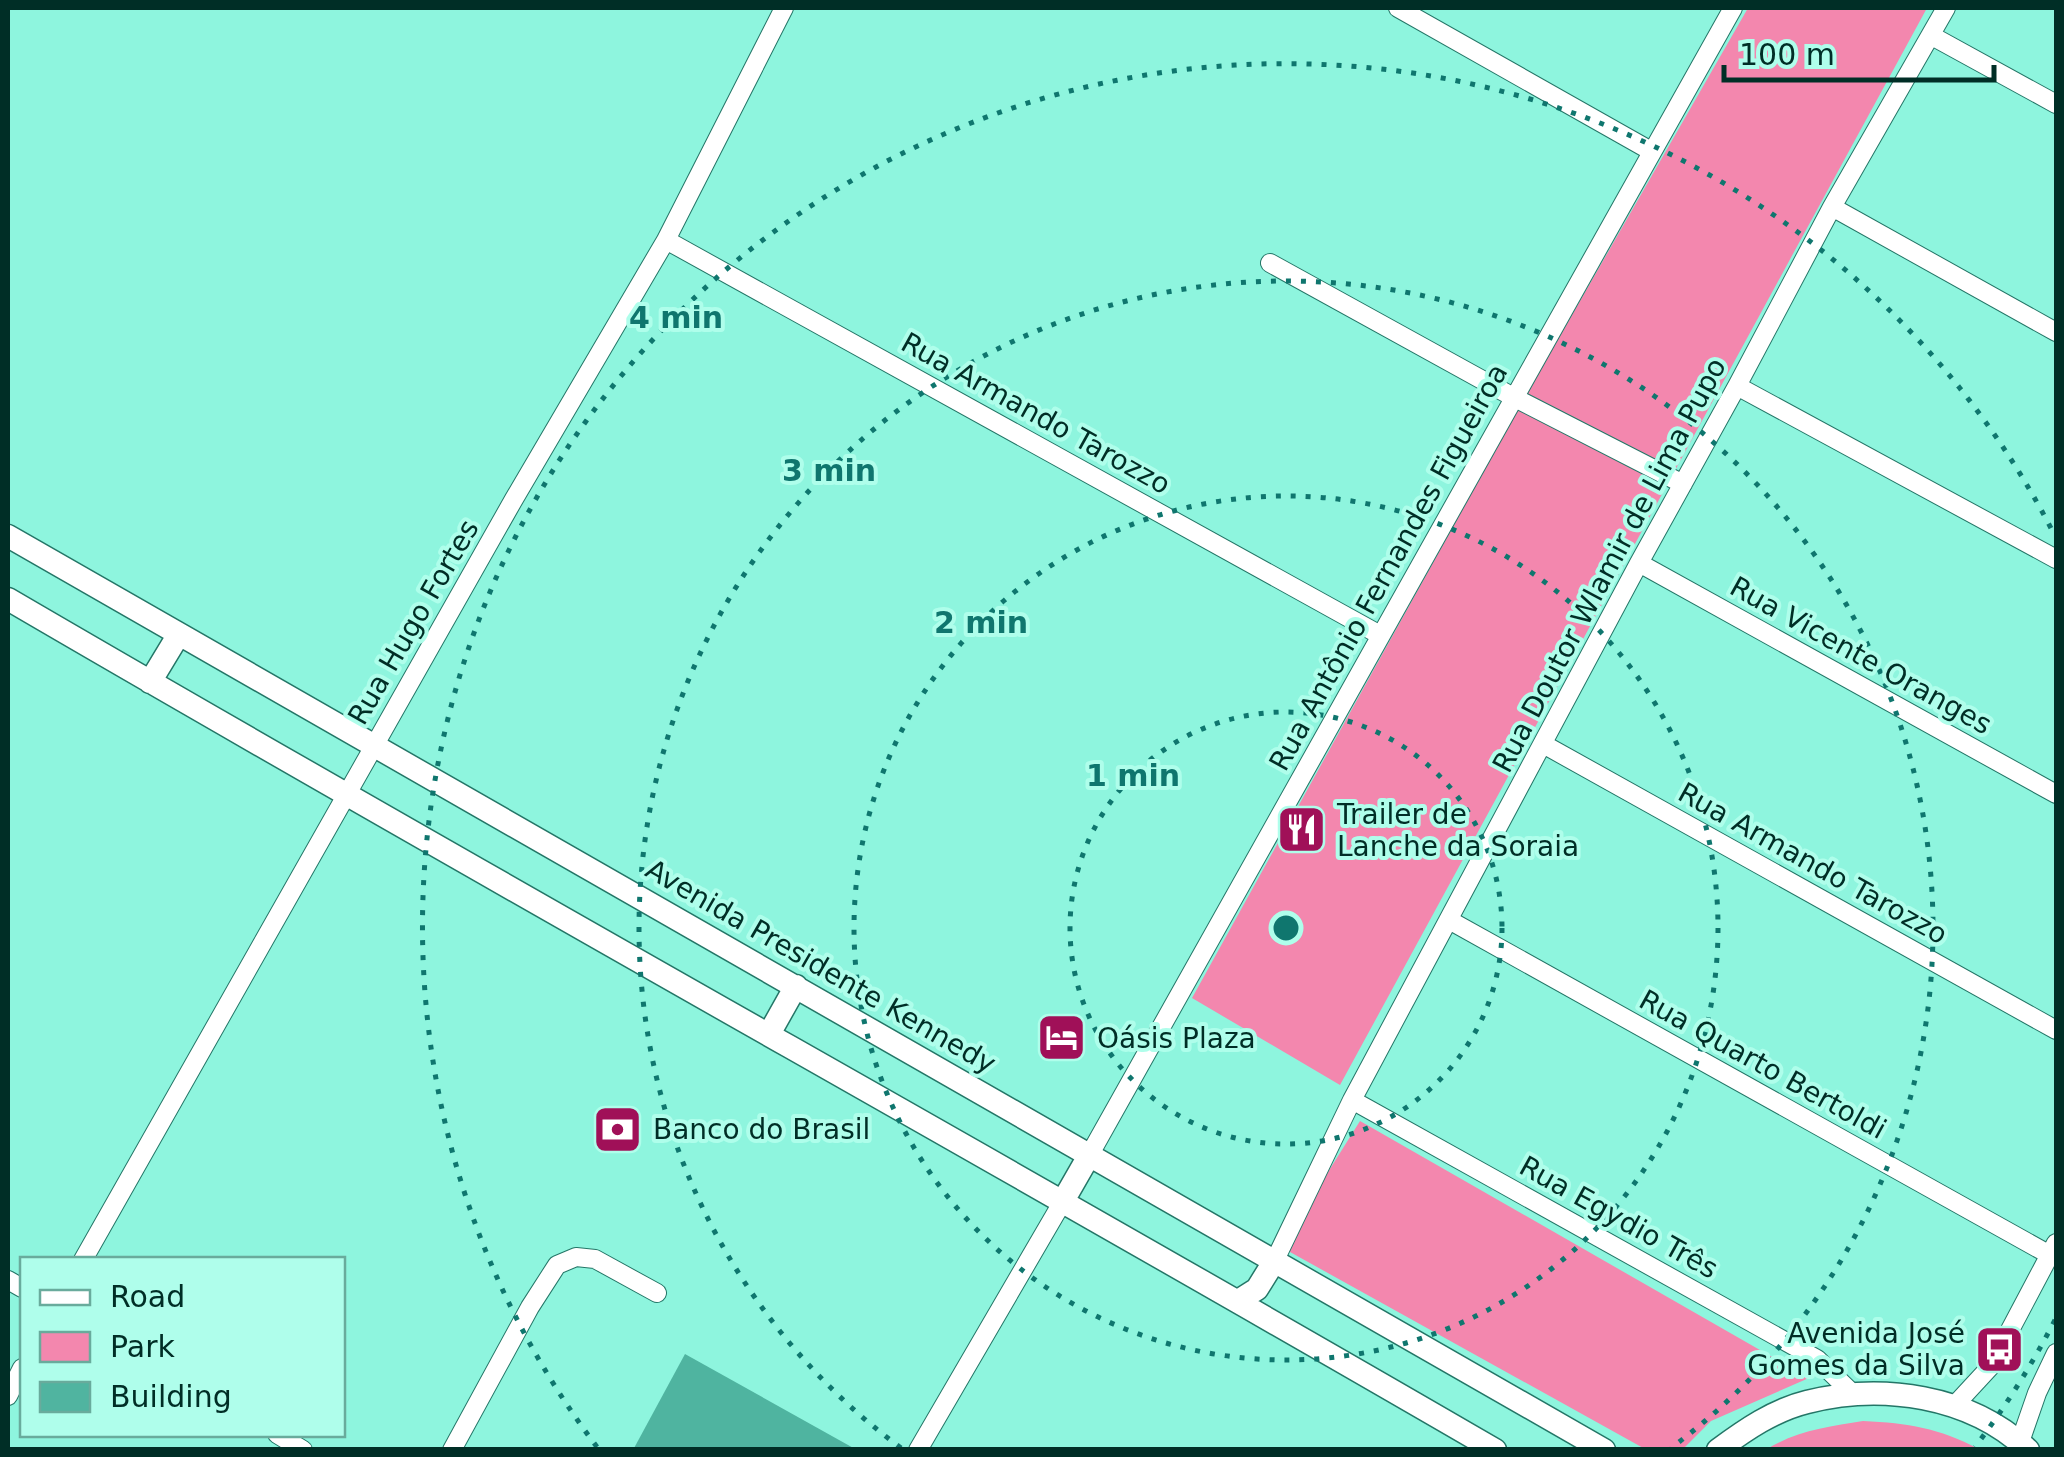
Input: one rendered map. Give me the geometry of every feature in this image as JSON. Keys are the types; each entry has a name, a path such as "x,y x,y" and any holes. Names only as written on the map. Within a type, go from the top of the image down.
{"main road":[{"name":"Avenida Presidente Kennedy","path":"8,536 1604,1450"},
{"path":"8,599 1495,1450"},
{"path":"150,682 180,634"},
{"path":"769,1034 796,986"},
{"path":"1063,1201 1090,1154"},
{"path":"1238,1300 1257,1289 1274,1260"},
{"path":"1718,1450 1759,1421 1804,1402 1852,1393 1921,1397 1954,1406 2024,1446"}],"street":[{"path":"1398,8 1651,151"},
{"name":"Rua Antônio Fernandes Figueiroa","path":"1090,1154 1733,8"},
{"name":"Rua Doutor Wlamir de Lima Pupo","path":"1274,1260 1352,1100 1639,564 1832,207 1946,8"},
{"name":"Rua Hugo Fortes","path":"84,1257 666,240 777,10"},
{"path":"1932,36 2056,104"},
{"path":"1832,207 2056,332"},
{"name":"Rua Armando Tarozzo","path":"666,240 1380,635"},
{"path":"1270,262 1516,398 1682,484"},
{"path":"1737,386 2056,559"},
{"name":"Rua Vicente Oranges","path":"1639,564 2056,794"},
{"name":"Rua Armando Tarozzo","path":"1543,744 2056,1030"},
{"name":"Rua Quarto Bertoldi","path":"1449,920 2053,1249"},
{"name":"Rua Egydio Três","path":"1352,1100 1817,1359 1852,1393"},
{"path":"918,1450 1063,1201"},
{"path":"1954,1406 1991,1366 2053,1249"},
{"path":"452,1450 557,1265 576,1257 595,1258 657,1293"},
{"path":"2024,1446 2037,1393 2056,1353"},
{"path":"8,1396 20,1372"}],"green space":[{"path":"1748,8 1927,8 1340,1085 1192,998 1522,402"},
{"path":"1360,1121 1809,1378 1711,1421 1683,1449 1645,1449 1281,1247"},
{"path":"1863,1421 1923,1428 1979,1449 1767,1449 1801,1434"}],"building":[{"path":"685,1354 857,1450 633,1450"}],"place":[{"name":"Trailer de Lanche da Soraia","path":"1302,830"},
{"name":"Oásis Plaza","path":"1062,1038"},
{"name":"Banco do Brasil","path":"618,1129"},
{"name":"Avenida José Gomes da Silva","path":"2000,1349"}]}
